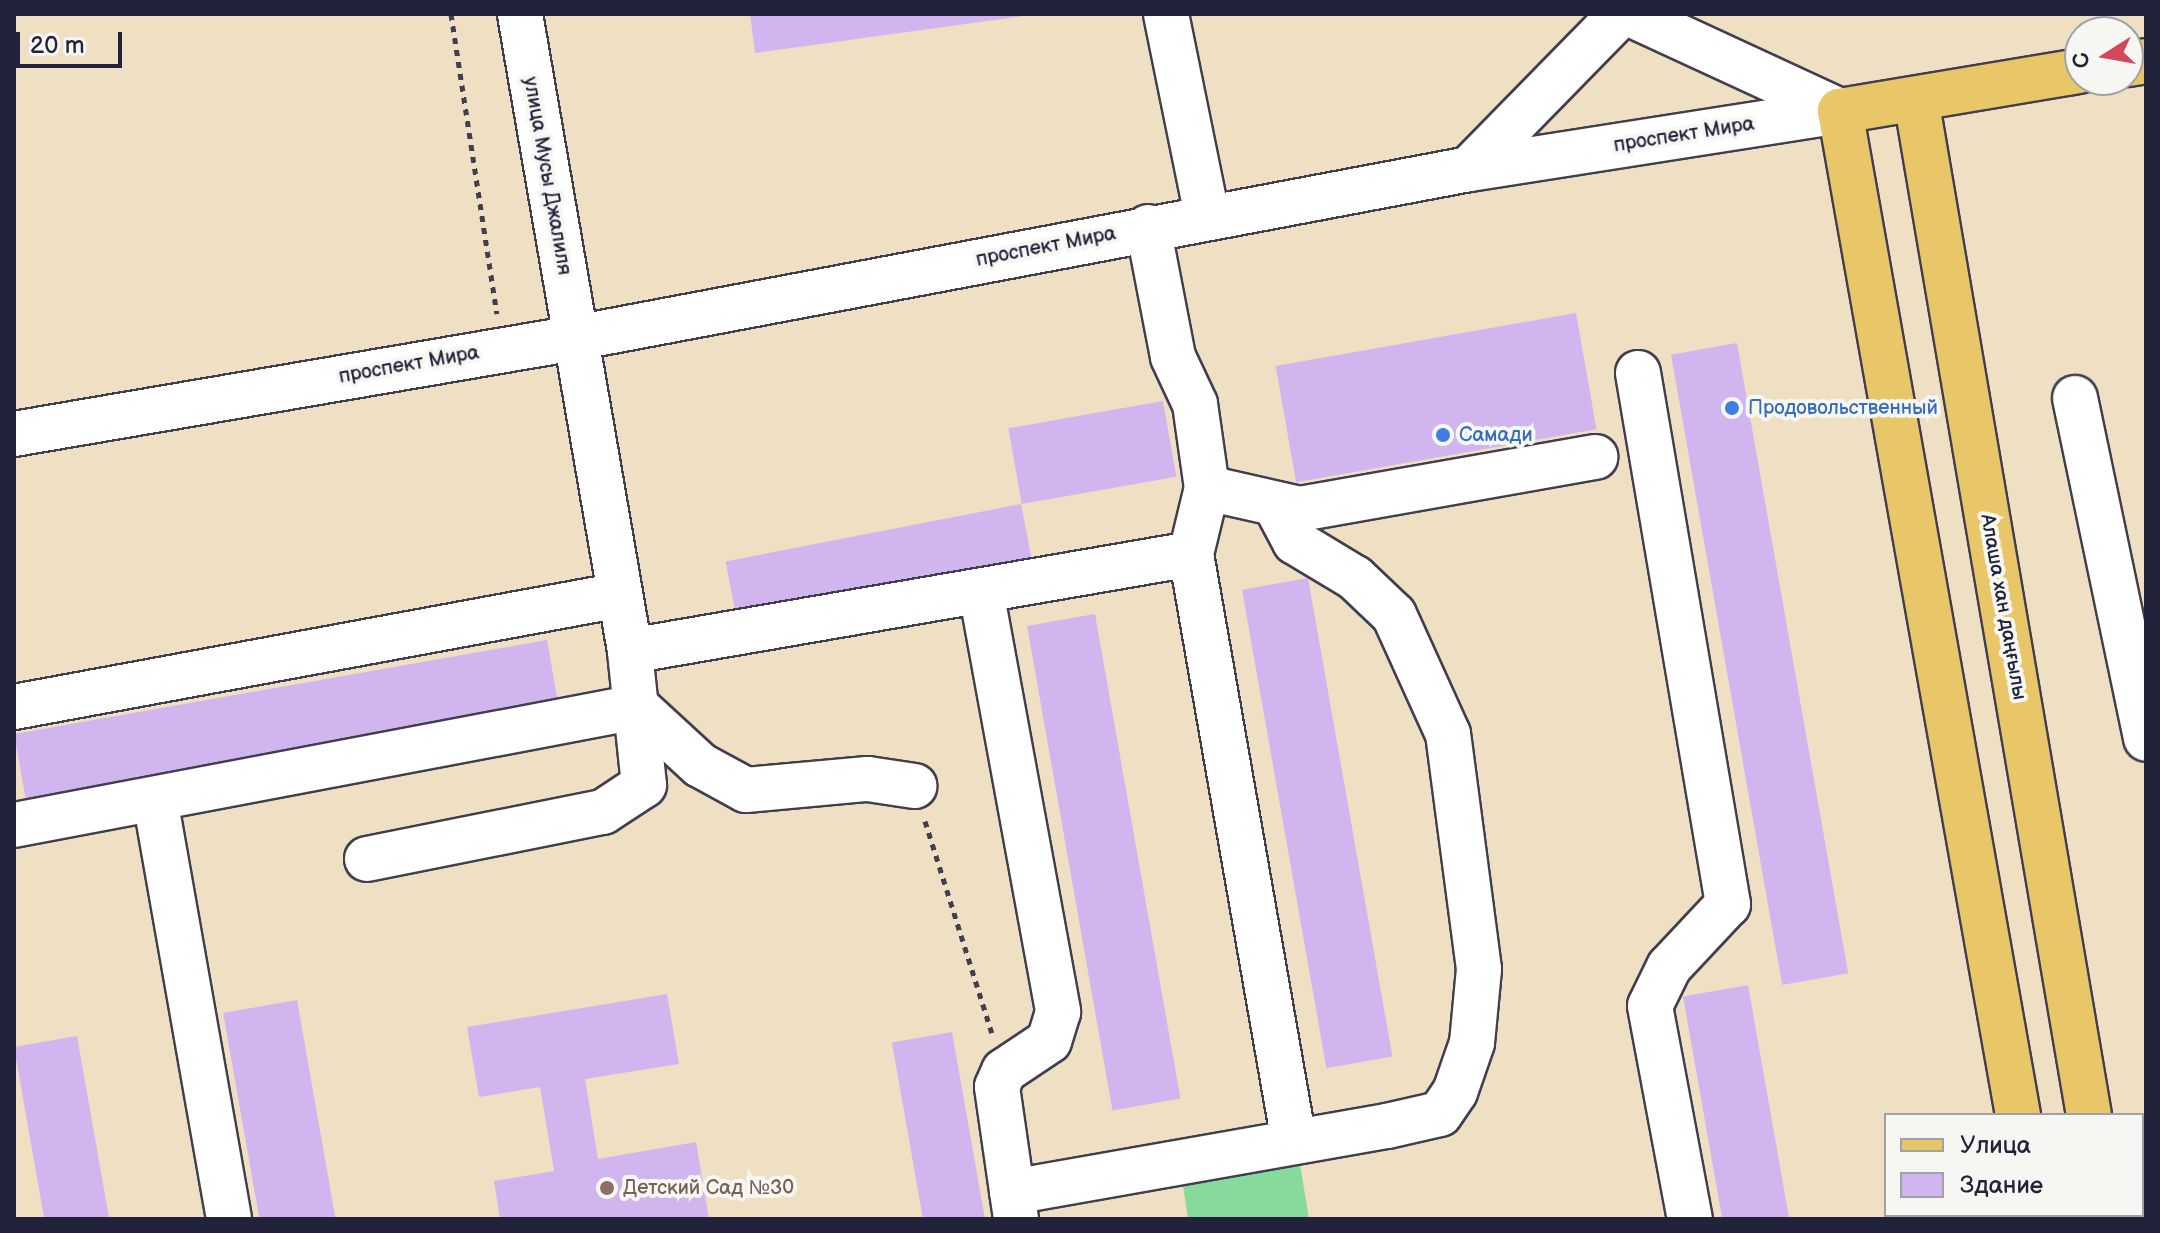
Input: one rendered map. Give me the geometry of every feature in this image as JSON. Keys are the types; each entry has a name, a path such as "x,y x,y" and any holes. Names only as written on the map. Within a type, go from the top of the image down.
{"main road":[{"name":"проспект Мира","path":"1840,111 2064,74"},
{"name":"Алаша хан даңғылы","path":"1916,99 2089,1113"},
{"path":"1840,111 2018,1113"}],"street":[{"name":"улица Мусы Джалиля","path":"367,859 603,812 635,797 644,785 630,651 520,14"},
{"path":"1166,14 1207,216"},
{"path":"1469,169 1621,14"},
{"path":"1630,14 1840,111"},
{"name":"проспект Мира","path":"14,434 575,338 1148,227 1469,169 1840,111"},
{"path":"1148,227 1173,357 1195,404 1207,488 1191,554 1294,1142"},
{"path":"1638,373 1728,904 1664,974 1650,1006 1690,1219"},
{"path":"2075,398 2146,739"},
{"path":"1207,488 1277,508 1595,457"},
{"path":"981,591 1058,1012 1049,1041 1004,1071 997,1087 1014,1206 1294,1142 1440,1114 1472,1043 1479,969 1448,734 1394,615 1355,578 1295,542 1277,508"},
{"path":"630,651 1191,554"},
{"path":"14,707 620,595"},
{"path":"14,825 637,707 700,765 746,790 868,779 914,786"},
{"path":"155,799 229,1219"}],"path":[{"path":"451,14 503,349"},
{"path":"914,786 1004,1071"}],"green space":[{"path":"1299,1158 1309,1219 1188,1219 1182,1178"}],"building":[{"path":"750,14 1023,14 1023,16 755,53"},
{"path":"1576,313 1596,429 1296,482 1276,366"},
{"path":"1737,343 1848,973 1782,985 1671,355"},
{"path":"1163,401 1176,477 1022,504 1008,428"},
{"path":"1021,504 1033,564 737,621 726,561"},
{"path":"1308,578 1392,1057 1326,1068 1242,590"},
{"path":"1095,614 1180,1099 1112,1111 1027,626"},
{"path":"547,640 559,708 26,802 14,734"},
{"path":"1748,985 1789,1219 1722,1219 1683,996"},
{"path":"667,994 679,1064 585,1079 598,1159 696,1142 709,1219 500,1219 494,1181 554,1171 540,1087 479,1097 467,1027"},
{"path":"297,1000 336,1219 259,1219 223,1013"},
{"path":"952,1032 985,1219 923,1219 892,1043"},
{"path":"77,1036 109,1219 44,1219 14,1047"}],"place":[{"name":"Продовольственный","path":"1732,408"},
{"name":"Самади","path":"1443,435"},
{"name":"Детский Сад №30","path":"607,1188"}]}
